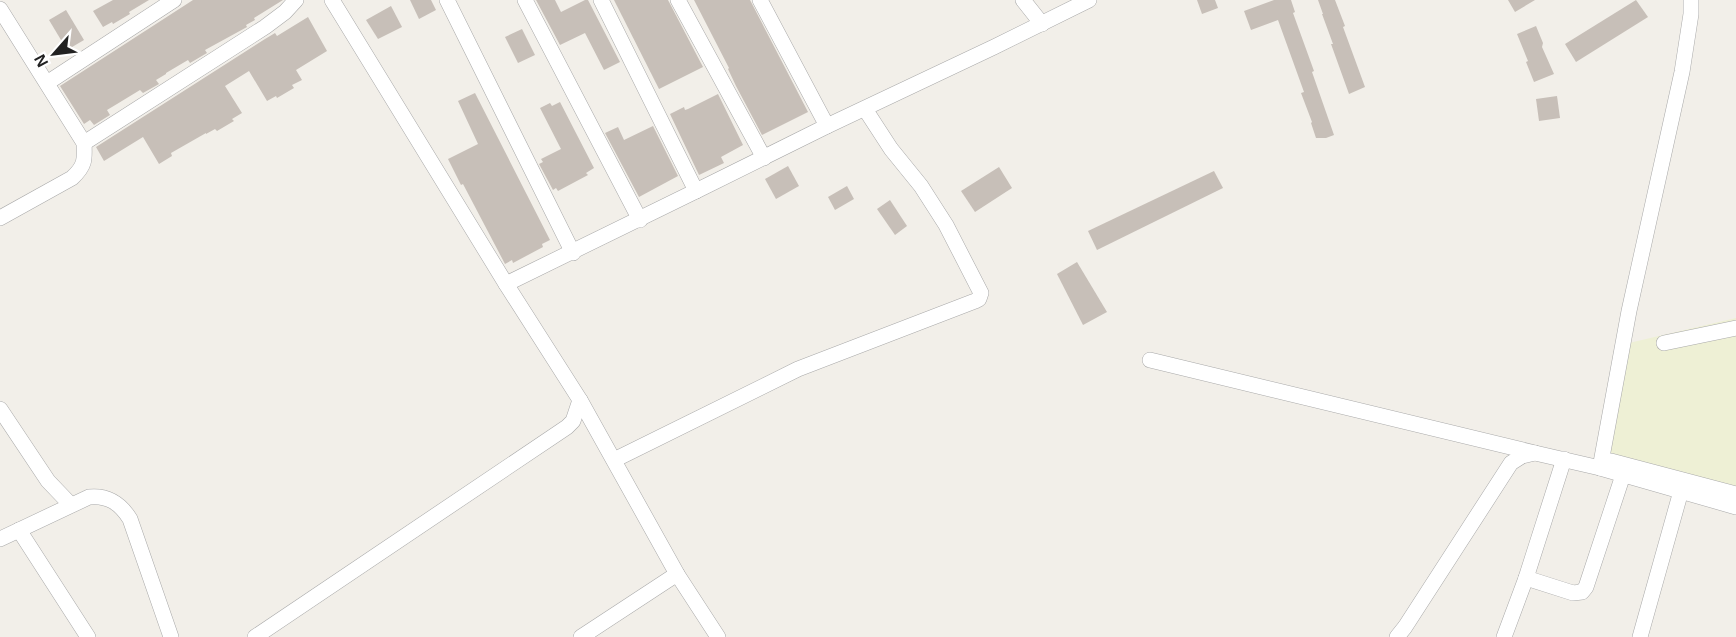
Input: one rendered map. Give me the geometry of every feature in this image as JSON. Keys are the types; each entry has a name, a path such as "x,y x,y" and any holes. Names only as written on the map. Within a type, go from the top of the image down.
{"street":[{"path":"46,83 174,0"},
{"path":"84,143 265,27 285,12 296,0"},
{"path":"332,0 580,400 677,574 718,637"},
{"path":"447,0 573,253"},
{"path":"525,0 640,220"},
{"path":"601,0 696,191"},
{"path":"678,0 764,158"},
{"path":"760,0 827,126"},
{"path":"1023,0 1042,24"},
{"path":"506,284 1089,0"},
{"path":"1606,465 1629,311 1682,72 1691,0"},
{"path":"0,9 84,143 85,158 80,170 72,178 0,218"},
{"path":"614,460 798,369 975,302 979,298 981,293 946,225 921,186 891,149 865,109"},
{"path":"1664,343 1736,328"},
{"path":"1150,360 1535,453 1606,465 1736,494"},
{"path":"255,637 273,632 567,427 573,421 580,400"},
{"path":"0,409 48,481 70,504"},
{"path":"1404,634 1511,463 1522,456 1535,453"},
{"path":"1504,637 1526,578 1564,459"},
{"path":"1606,465 1623,475 1736,507"},
{"path":"1526,578 1573,593 1582,592 1586,588 1623,475"},
{"path":"1640,637 1681,491"},
{"path":"0,539 89,497 99,496 111,499 123,508 130,519 171,637"},
{"path":"18,530 88,637"},
{"path":"580,637 677,574"}],"green space":[{"path":"1736,318 1736,502 1605,465 1629,343"}],"building":[{"path":"113,0 149,0 113,24 112,22 103,27 93,11"},
{"path":"193,0 283,0 254,18 255,20 246,25 247,27 205,50 207,53 190,63 188,60 166,73 156,80 159,84 143,93 140,90 107,110 110,115 94,125 90,120 84,124 60,86"},
{"path":"410,0 431,0 436,10 419,19"},
{"path":"536,0 555,0 561,12 588,0 620,62 604,70 585,33 560,45"},
{"path":"614,0 668,0 703,67 659,89"},
{"path":"694,0 750,0 808,112 762,135"},
{"path":"1197,0 1215,0 1218,8 1202,14"},
{"path":"1274,0 1291,0 1295,12 1293,13 1334,135 1316,138 1301,93 1304,92 1278,20 1251,30 1244,11"},
{"path":"1318,0 1335,0 1345,26 1343,27 1365,87 1349,94 1331,44 1333,44"},
{"path":"1508,0 1535,0 1515,12"},
{"path":"1636,0 1648,17 1576,62 1565,44"},
{"path":"391,6 402,27 378,39 366,20"},
{"path":"66,10 84,40 67,50 49,20"},
{"path":"308,17 327,51 296,70 302,80 292,85 294,88 267,101 249,71 225,86 242,113 232,119 234,121 217,131 215,129 206,133 171,153 172,156 159,164 143,137 104,161 96,147 265,39 275,33 277,36"},
{"path":"1536,26 1554,74 1534,82 1517,34"},
{"path":"522,29 535,55 518,63 505,37"},
{"path":"475,93 550,240 542,244 543,247 513,263 512,260 505,264 448,159 478,144 458,101"},
{"path":"718,94 743,145 721,157 724,163 699,175 670,114 684,107 685,110 688,109"},
{"path":"1557,96 1560,118 1539,121 1536,99"},
{"path":"560,102 594,168 586,173 588,175 558,191 556,188 553,190 539,164 543,162 541,159 561,149 540,108 550,103 552,106"},
{"path":"653,126 678,176 639,197 605,133 618,127 624,140"},
{"path":"788,166 799,186 776,199 765,179"},
{"path":"999,167 1012,188 975,212 961,191"},
{"path":"1214,171 1223,188 1097,250 1088,231"},
{"path":"847,186 854,199 835,210 828,197"},
{"path":"890,200 907,226 895,235 877,209"},
{"path":"1077,262 1107,312 1083,325 1057,274"}]}
